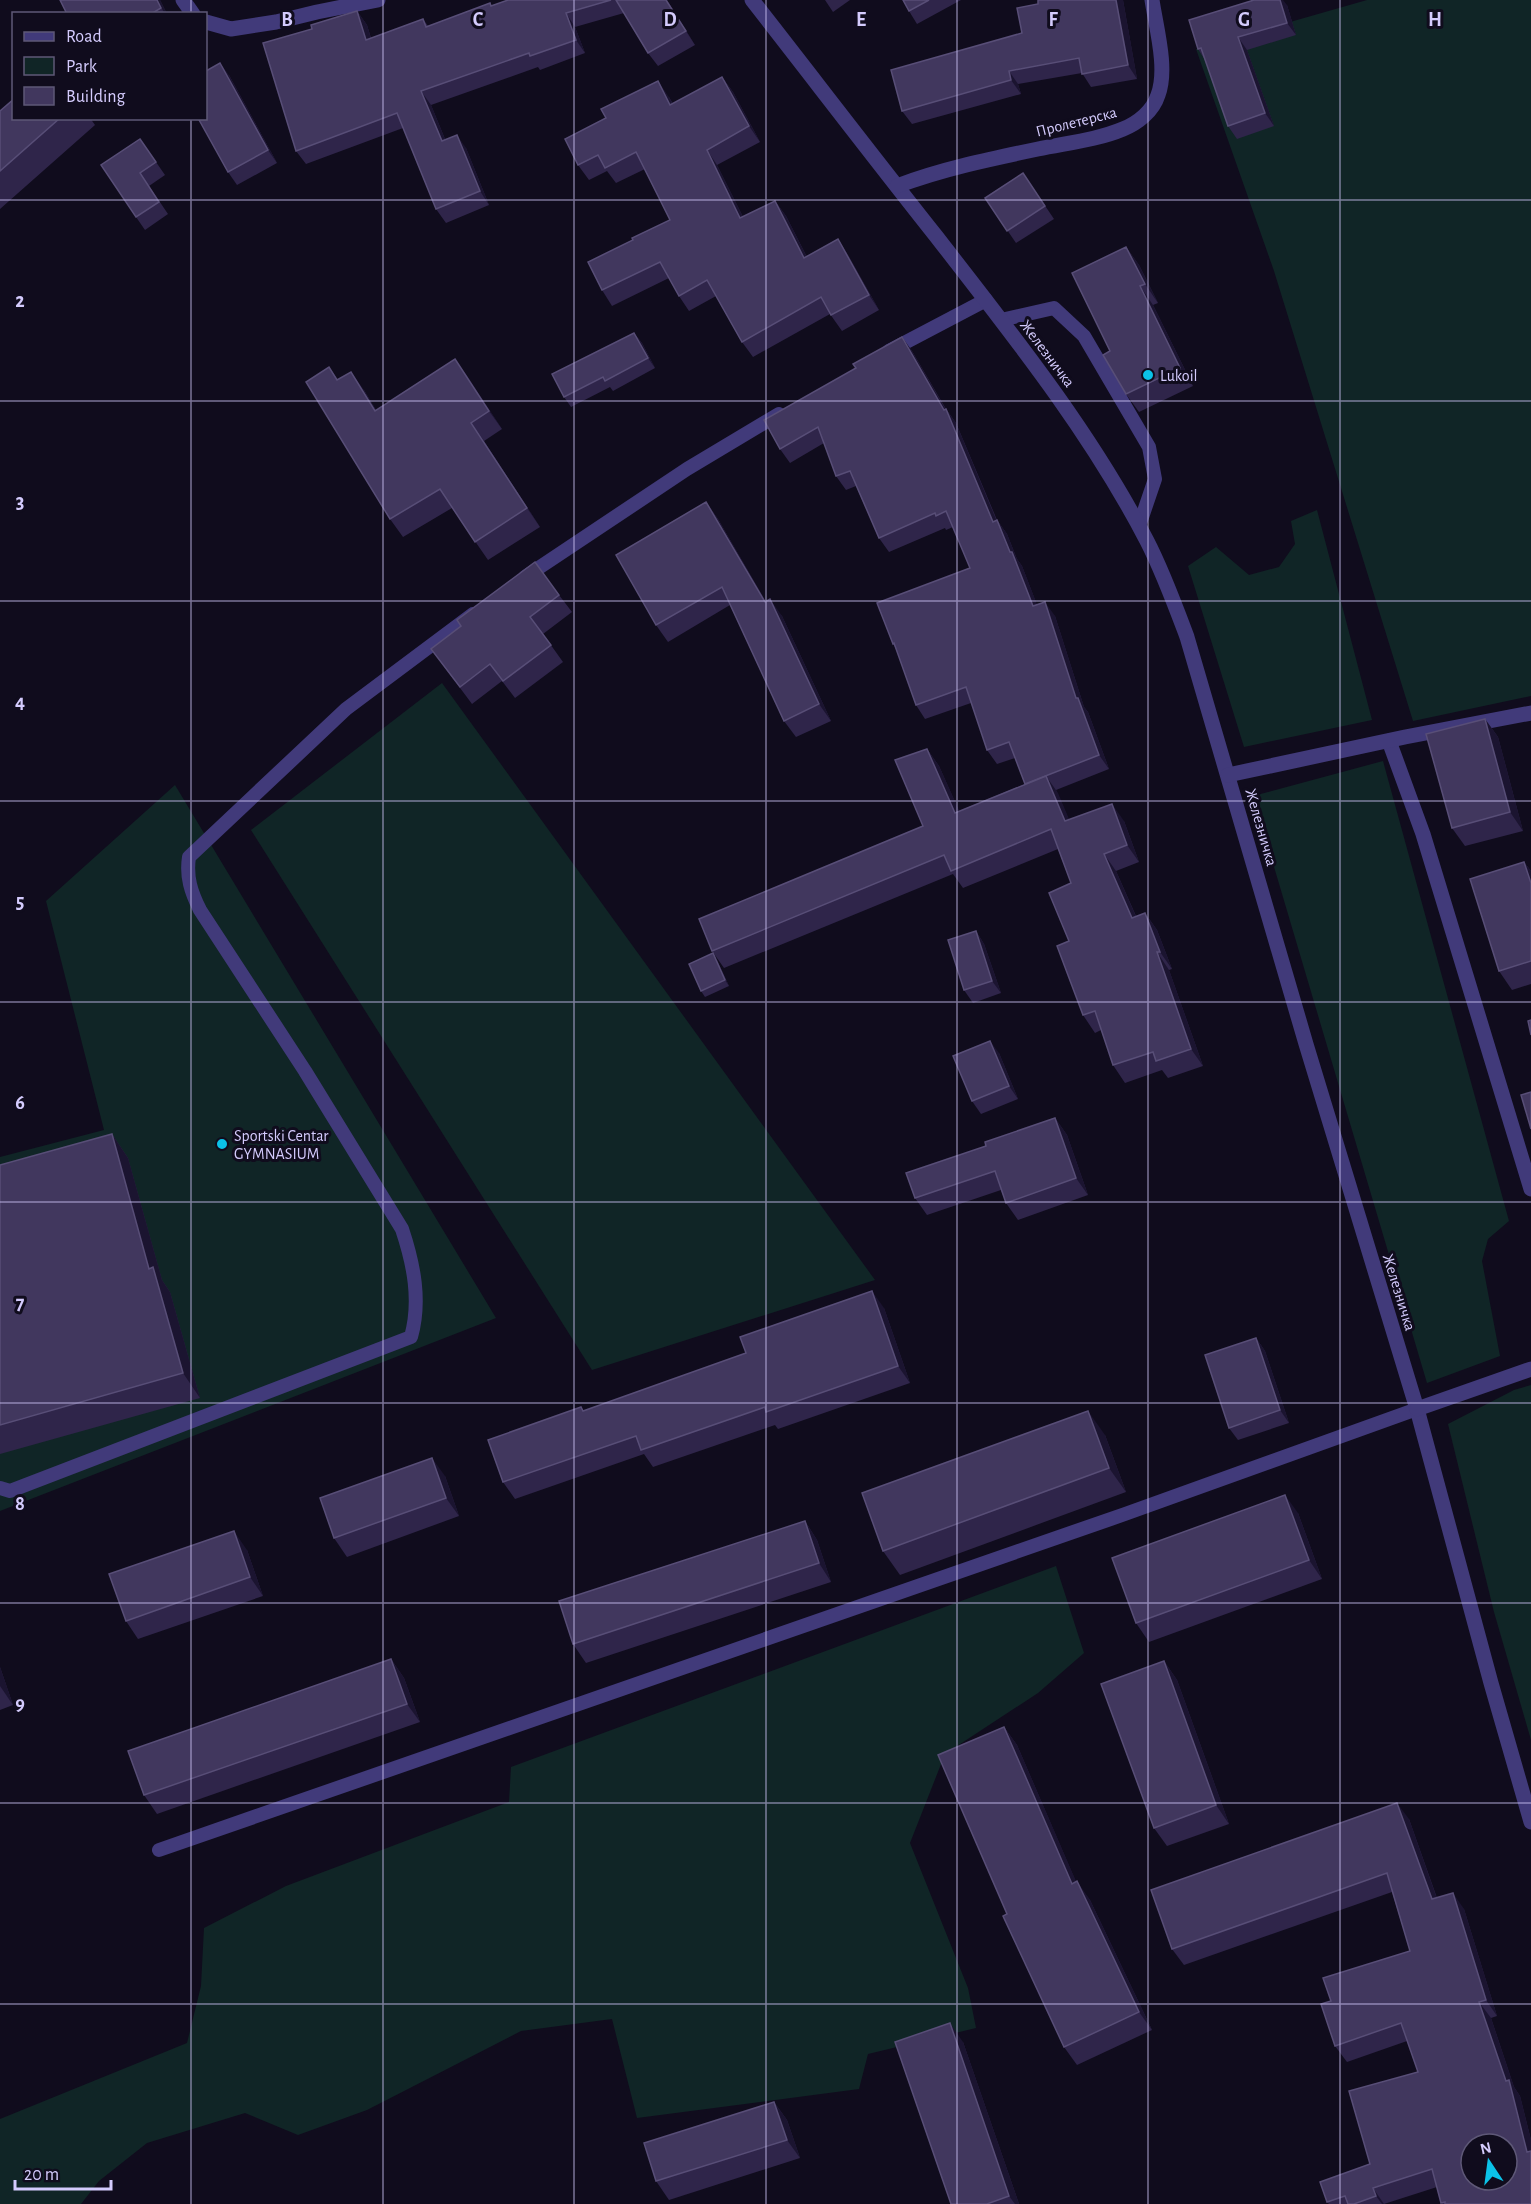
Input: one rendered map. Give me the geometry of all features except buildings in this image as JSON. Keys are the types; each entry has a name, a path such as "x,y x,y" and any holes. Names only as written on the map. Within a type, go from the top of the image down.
{"street":[{"path":"207,22 231,29 276,22 378,0"},
{"name":"Железничка","path":"752,0 986,300 1080,428 1111,476 1164,578 1188,637 1306,1044 1418,1409 1491,1683 1531,1822"},
{"name":"Пролетерска","path":"897,186 932,173 1089,139 1122,129 1138,121 1148,112 1158,96 1162,75 1152,0"},
{"name":"Железничка","path":"1228,776 1531,713"},
{"path":"1389,741 1423,834 1531,1189"},
{"path":"1418,1409 1531,1369"}],"lane":[{"path":"874,359 986,300"},
{"path":"1001,320 1054,308 1084,336 1149,447 1155,479 1139,526"},
{"path":"518,582 687,469 795,405"},
{"path":"0,1488 10,1491 411,1337 415,1321 416,1297 409,1251 402,1229 306,1071 200,910 192,894 187,867 189,857 346,709 481,608"},
{"path":"159,1850 1418,1409"}],"green space":[{"path":"1367,0 1531,0 1531,696 1413,721 1274,271 1196,49"},
{"path":"1317,510 1372,720 1244,747 1188,566 1216,547 1249,575 1279,567 1295,544 1291,521"},
{"path":"442,683 875,1280 592,1370 251,830"},
{"path":"1383,761 1509,1221 1488,1239 1482,1261 1500,1356 1427,1383 1253,796"},
{"name":"Sportski Centar GYMNASIUM","path":"175,785 496,1318 0,1511 0,1157 104,1130 46,901"},
{"path":"1531,1385 1531,1740 1494,1612 1448,1424 1514,1390"},
{"path":"1056,1566 1084,1653 1038,1693 945,1754 910,1843 968,1988 976,2028 868,2054 859,2089 637,2118 612,2019 521,2031 367,2110 298,2135 245,2113 147,2143 99,2181 81,2204 0,2204 0,2119 187,2043 201,1986 204,1928 286,1886 509,1802 511,1767"}],"place":[{"name":"Lukoil","path":"1148,375"},
{"name":"Sportski Centar GYMNASIUM","path":"222,1144"}]}
